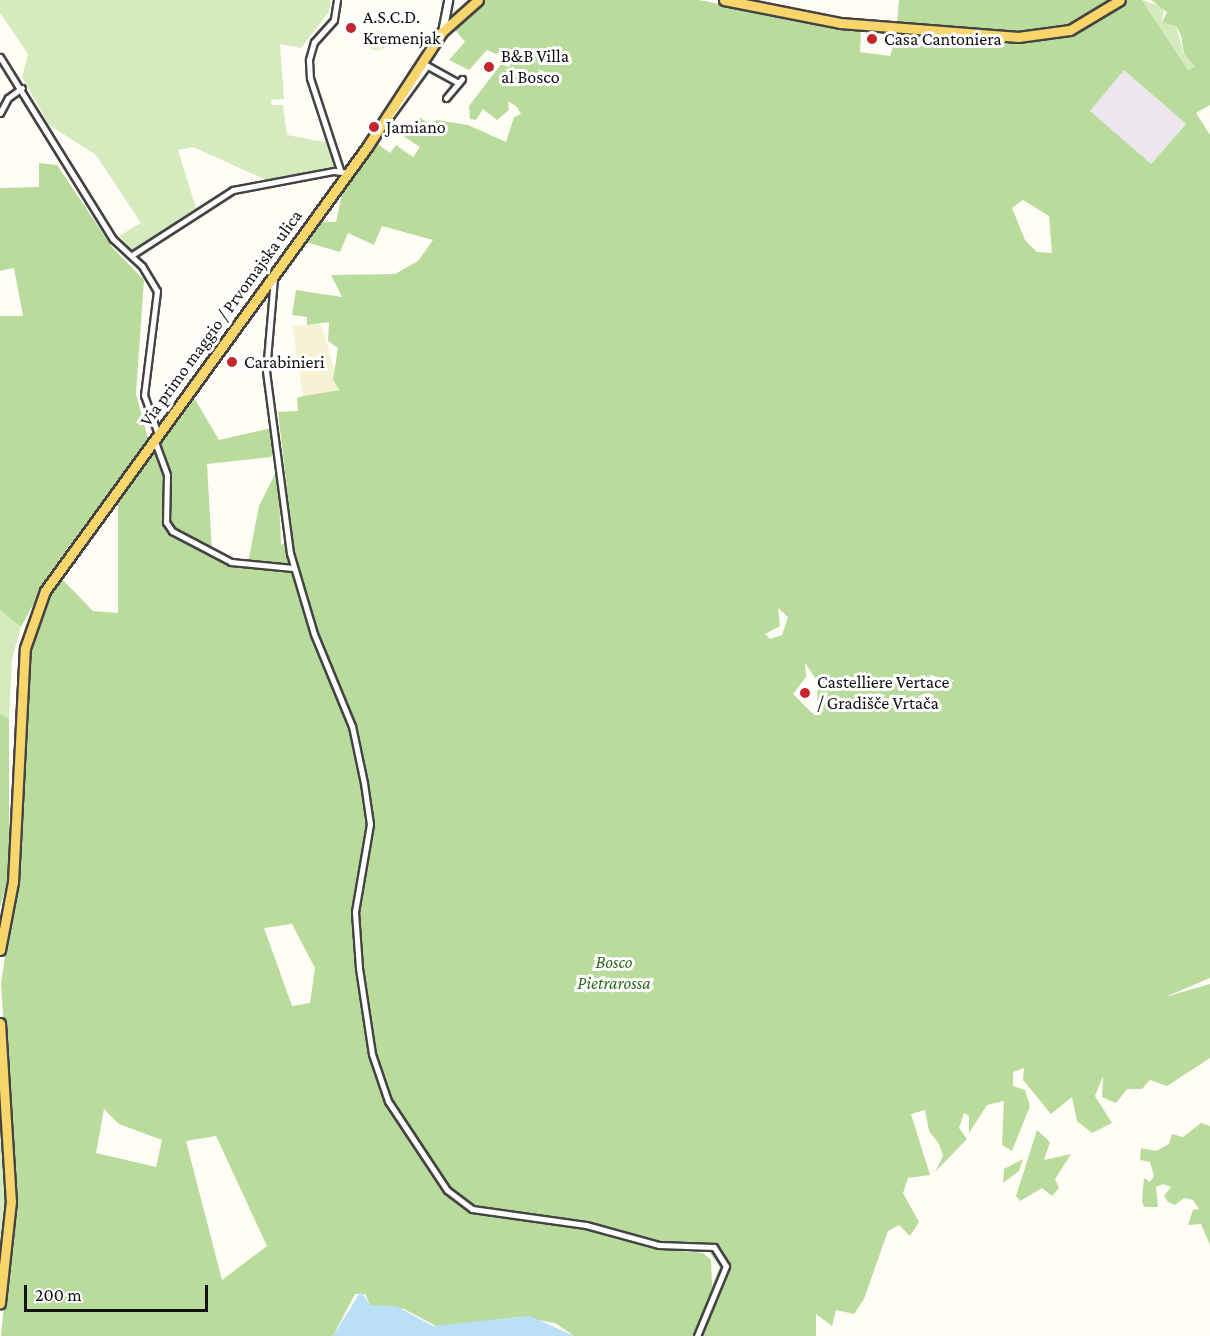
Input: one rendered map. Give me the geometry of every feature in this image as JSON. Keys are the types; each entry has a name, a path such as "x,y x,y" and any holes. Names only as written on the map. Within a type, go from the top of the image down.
{"main road":[{"name":"Via primo maggio / Prvomajska ulica","path":"0,950 13,882 25,648 45,591 275,273 344,172 383,123 424,64 442,32 478,0"},
{"path":"724,0 899,30 1042,36 1092,21 1120,0"},
{"path":"0,1023 10,1200 0,1303"}],"street":[{"path":"132,255 233,190 344,172 310,78 314,42 334,20 337,0"},
{"path":"442,32 448,0"},
{"path":"0,57 22,88 112,239 132,255 157,291 144,395 166,475 171,531 231,562 293,568"},
{"path":"424,64 460,81 446,98"},
{"path":"0,113 8,98 22,88"},
{"path":"275,273 266,371 293,568 352,726 364,783 370,824 356,923 372,1054 388,1101 447,1190 472,1209 586,1225 659,1245 714,1246 726,1266 697,1336"}],"shaded area":[{"path":"1124,70 1186,124 1150,165 1089,111"},
{"path":"321,324 340,390 303,396 292,326"}],"green space":[{"path":"0,0 331,0 329,12 301,48 280,44 284,99 271,100 272,105 283,105 287,135 330,143 336,167 266,180 193,147 178,150 196,208 133,250 119,236 141,223 96,155 49,125 22,77 28,54 0,13"},
{"name":"Bosco Pietrarossa","path":"484,0 699,0 861,32 860,52 890,56 897,35 1053,40 1095,24 1128,0 1142,0 1188,70 1195,67 1184,54 1181,35 1176,26 1162,23 1167,12 1151,0 1210,0 1210,105 1196,113 1210,135 1210,978 1165,997 1210,984 1210,1058 1167,1086 1150,1080 1142,1089 1127,1089 1116,1103 1102,1097 1103,1076 1095,1096 1112,1123 1092,1133 1077,1121 1072,1097 1051,1114 1023,1080 1024,1068 1013,1072 1013,1086 1025,1090 1030,1106 1012,1151 1002,1145 1004,1101 987,1105 969,1133 969,1116 964,1113 959,1128 967,1139 935,1172 943,1156 939,1144 929,1131 925,1110 911,1114 930,1175 908,1178 903,1193 919,1222 910,1236 899,1225 888,1231 864,1299 854,1314 836,1310 832,1326 816,1314 816,1336 699,1336 725,1269 692,1336 574,1336 555,1323 519,1317 438,1327 404,1309 370,1305 365,1294 355,1294 333,1336 1,1336 15,1189 1,984 21,848 32,637 59,576 93,611 118,613 118,499 192,394 219,440 272,428 276,446 271,457 207,464 212,551 247,568 259,506 278,468 281,545 293,540 278,412 298,411 297,398 340,390 333,380 338,348 328,341 329,322 307,325 307,317 292,315 296,290 342,297 331,275 395,274 418,261 433,240 382,226 374,245 348,233 340,252 302,241 316,222 336,222 342,194 378,144 390,153 396,145 413,157 420,147 400,134 420,118 433,126 436,120 468,125 506,142 514,117 521,114 517,107 508,101 509,110 497,120 483,109 476,120 470,119 469,106 501,64 509,67 512,61 487,50 469,70 449,60 465,42 453,27","holes":["1124,70 1186,124 1151,164 1090,111","1023,200 1049,216 1052,253 1037,252 1025,240 1012,208","778,608 788,617 782,635 770,639 765,634 780,626","805,663 818,682 817,702 824,711 812,713 793,694 806,677","292,924 315,968 310,1003 292,1006 264,928","104,1109 119,1124 162,1140 156,1167 96,1153","216,1136 267,1246 222,1280 186,1141","706,1248 720,1267 712,1286 711,1260 703,1253 670,1250"]},
{"path":"899,0 1112,0 1074,23 1003,33 897,24"},
{"path":"1142,0 1164,7 1162,23 1176,26 1184,54 1195,67 1188,70"},
{"path":"377,31 384,34 387,41 384,48 377,51 370,48 367,41 370,34"},
{"path":"39,163 57,165 112,247 144,280 136,394 148,439 51,571 21,627 0,610 0,316 23,316 14,268 0,271 0,188 39,187"},
{"path":"0,610 21,627 12,659 9,719 0,714"},
{"path":"0,714 9,719 9,875 0,908"},
{"path":"1201,1123 1210,1126 1210,1245 1201,1224 1188,1225 1193,1210 1199,1209 1193,1200 1184,1198 1175,1205 1168,1202 1164,1196 1171,1187 1163,1184 1156,1187 1158,1207 1144,1207 1142,1201 1144,1178 1150,1182 1154,1176 1150,1162 1140,1160 1141,1148 1156,1151 1169,1144 1172,1134 1183,1137"},
{"path":"0,1129 5,1203 0,1267"},
{"path":"1037,1130 1050,1142 1044,1160 1071,1154 1055,1179 1059,1188 1052,1196 1042,1188 1020,1201 1016,1196"},
{"path":"1023,1159 1019,1171 1003,1183 1004,1169"}],"water":[{"path":"361,1291 370,1305 396,1306 433,1326 530,1316 574,1336 333,1336"}],"place":[{"name":"A.S.C.D. Kremenjak","path":"351,28"},
{"name":"Casa Cantoniera","path":"872,39"},
{"name":"B&B Villa al Bosco","path":"489,67"},
{"name":"Jamiano","path":"374,127"},
{"name":"Carabinieri","path":"232,362"},
{"name":"Castelliere Vertace / Gradišče Vrtača","path":"805,693"}]}
